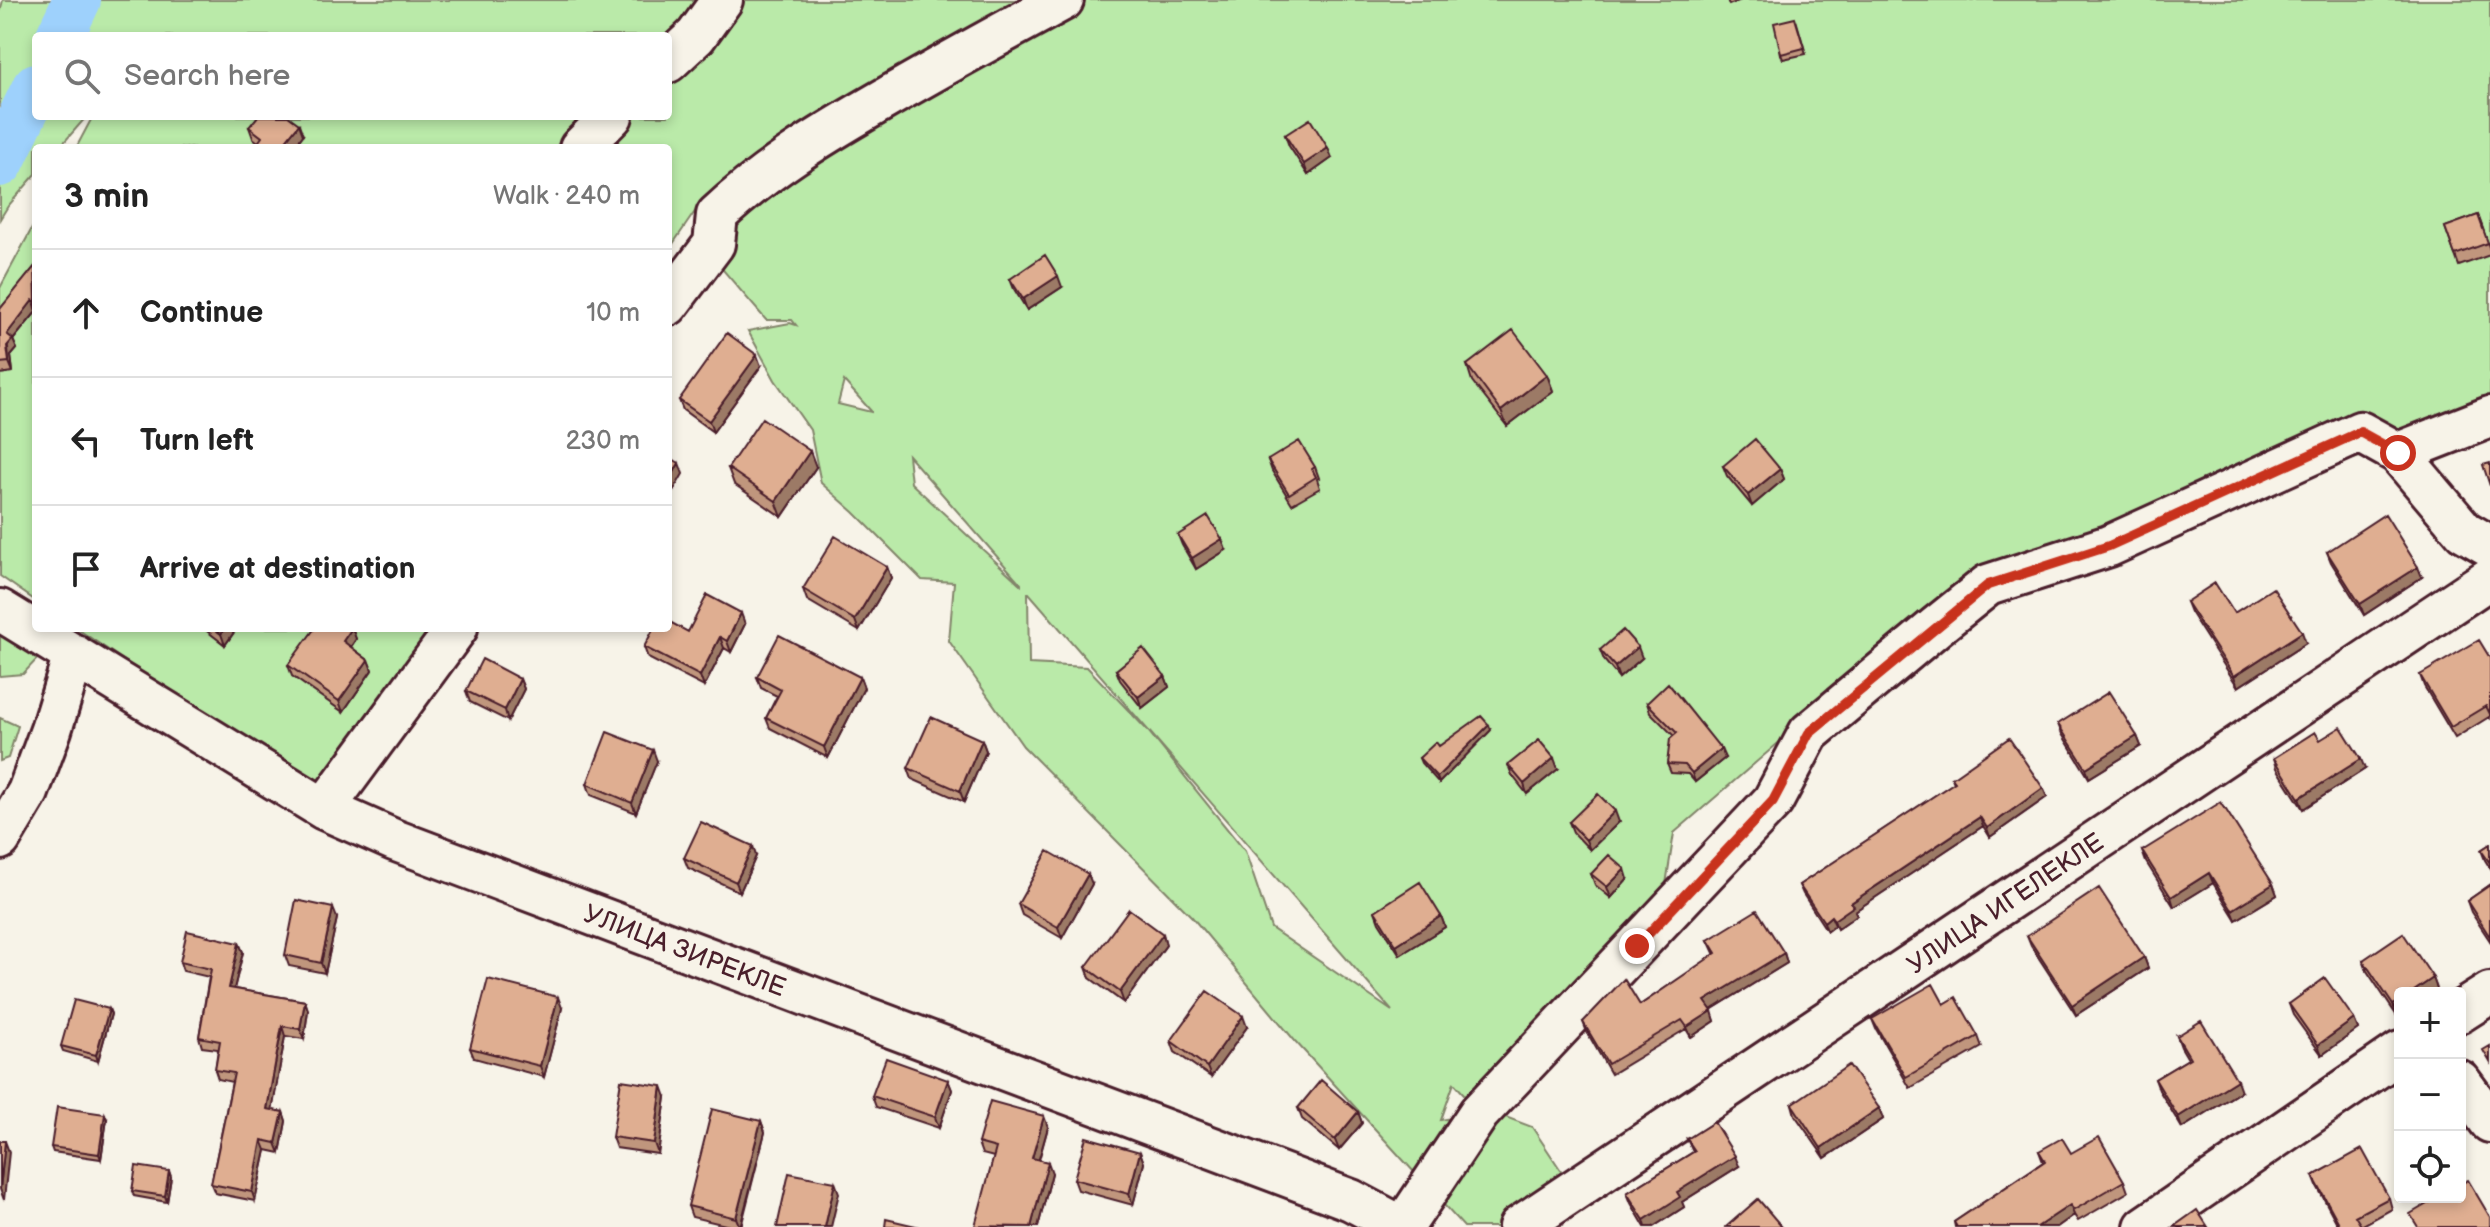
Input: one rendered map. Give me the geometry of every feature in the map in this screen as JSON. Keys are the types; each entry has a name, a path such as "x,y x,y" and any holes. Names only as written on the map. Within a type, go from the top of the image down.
{"street":[{"path":"672,58 696,36 722,0"},
{"path":"672,300 714,244 717,215 744,189 816,139 1063,0"},
{"path":"584,144 608,120"},
{"path":"2398,453 2490,417"},
{"path":"1402,1227 1479,1113 1773,801 1809,733 1988,585 2109,546 2360,432 2398,453 2464,531 2490,546"},
{"name":"УЛИЦА ИГЕЛЕКЛЕ","path":"1519,1227 2490,578"},
{"name":"УЛИЦА ЗИРЕКЛЕ","path":"0,610 32,629"},
{"name":"УЛИЦА ЗИРЕКЛЕ","path":"36,632 324,809 408,846 1351,1200 1402,1227"},
{"path":"324,809 454,632"},
{"path":"0,839 28,792 74,655"},
{"path":"2466,1008 2490,993"},
{"path":"2145,1227 2394,1056"},
{"path":"2466,1089 2490,1122"}],"green space":[{"path":"3,0 2490,0 2490,413 2373,453 2114,531 1988,562 1674,833 1662,910 1473,1104 1454,1083 1441,1120 1490,1111 1532,1127 1568,1181 1502,1227 1464,1227 1295,1041 1192,917 1023,746 949,641 954,582 922,580 821,483 810,430 775,380 748,331 790,323 796,325 792,320 766,320 699,242 709,224 696,210 672,245 672,144 78,144 91,120 672,120 672,32 32,32 32,120 84,120 62,144 32,144 32,179 0,219 0,12","holes":["844,381 871,411 838,404","908,455 1021,584 1021,585 911,483","1029,593 1392,1011 1271,928 1245,851 1149,732 1087,667 1029,664"]},
{"path":"32,228 32,598 0,576 0,288"},
{"path":"82,632 435,632 318,792"},
{"path":"0,635 39,657 23,674 0,676"},
{"path":"0,718 18,726 8,758 0,761"}],"building":[{"path":"1795,18 1804,48 1781,54 1774,23"},
{"path":"1310,119 1328,148 1304,164 1285,135"},
{"path":"255,120 294,120 299,124 283,144 257,144 262,137 249,127"},
{"path":"2478,215 2488,243 2455,255 2445,227"},
{"path":"1045,255 1058,276 1023,299 1010,279"},
{"path":"32,270 32,301 7,334 13,339 7,346 9,362 0,363 0,309"},
{"path":"1513,330 1547,375 1501,411 1467,365"},
{"path":"727,333 757,355 709,421 679,400"},
{"path":"762,418 810,451 776,501 728,468"},
{"path":"1755,439 1780,469 1748,495 1723,466"},
{"path":"1299,441 1315,467 1312,469 1316,477 1289,494 1268,460"},
{"path":"672,459 679,463 672,476"},
{"path":"2490,463 2490,486 2483,465"},
{"path":"2385,514 2418,567 2360,604 2327,552"},
{"path":"1208,516 1222,539 1192,558 1178,535"},
{"path":"835,536 887,567 855,620 803,589"},
{"path":"2215,583 2234,613 2273,588 2302,632 2234,676 2186,602"},
{"path":"707,595 741,613 727,641 720,637 700,676 644,647 652,632 672,632 672,623 688,632"},
{"path":"1623,630 1638,647 1615,667 1600,650"},
{"path":"312,632 349,632 343,641 368,660 339,701 288,665"},
{"path":"779,635 860,677 824,747 766,718 781,690 757,677"},
{"path":"2479,640 2490,658 2490,714 2486,706 2451,727 2420,675"},
{"path":"1143,648 1165,676 1138,697 1116,670"},
{"path":"482,659 520,679 505,710 466,691"},
{"path":"1668,683 1721,749 1692,773 1685,765 1667,764 1670,739 1677,733 1647,703"},
{"path":"2109,692 2137,736 2086,768 2058,724"},
{"path":"1481,716 1489,725 1437,777 1419,758 1436,742 1439,746"},
{"path":"931,717 982,740 960,791 908,768"},
{"path":"2341,727 2361,759 2299,798 2274,758 2315,732 2320,740"},
{"path":"607,732 653,750 632,803 587,784"},
{"path":"2009,738 2043,788 1987,828 1980,817 1851,903 1854,906 1834,920 1831,916 1824,922 1799,885 1955,782 1952,778"},
{"path":"1539,740 1554,758 1524,784 1508,765"},
{"path":"1598,794 1615,811 1586,840 1569,822"},
{"path":"2221,802 2273,884 2232,910 2209,873 2171,897 2142,851"},
{"path":"701,822 753,846 736,882 684,858"},
{"path":"2490,844 2490,863 2481,850"},
{"path":"1048,851 1088,874 1058,927 1018,904"},
{"path":"1609,855 1625,869 1607,887 1591,874"},
{"path":"1420,882 1441,916 1396,945 1375,911"},
{"path":"2490,885 2490,937 2467,901"},
{"path":"2099,888 2144,957 2072,1005 2027,936"},
{"path":"296,900 333,908 321,963 285,955"},
{"path":"1129,909 1163,934 1120,992 1086,967"},
{"path":"1757,910 1784,953 1705,1001 1712,1011 1687,1027 1682,1020 1608,1064 1583,1022 1624,979 1640,1005 1716,953 1708,940"},
{"path":"187,931 239,943 229,988 305,1001 300,1029 282,1026 267,1109 283,1112 276,1143 262,1140 252,1192 211,1184 234,1073 215,1070 220,1041 199,1037 211,969 180,962"},
{"path":"2403,933 2433,978 2420,987 2394,987 2393,1005 2363,960"},
{"path":"2325,978 2354,1019 2318,1045 2289,1004"},
{"path":"488,979 558,997 540,1066 470,1048"},
{"path":"1933,984 1944,1004 1956,997 1978,1036 1906,1077 1872,1019"},
{"path":"1207,991 1243,1016 1207,1067 1171,1041"},
{"path":"74,1000 109,1009 96,1055 61,1046"},
{"path":"2201,1021 2237,1080 2178,1117 2155,1079 2190,1058 2177,1036"},
{"path":"2490,1046 2490,1062 2483,1050"},
{"path":"886,1058 948,1080 935,1117 872,1096"},
{"path":"1849,1065 1879,1108 1821,1148 1792,1104"},
{"path":"621,1080 662,1086 654,1143 612,1137"},
{"path":"1321,1080 1358,1112 1335,1140 1298,1108"},
{"path":"990,1101 1044,1116 1032,1158 1048,1162 1031,1227 975,1226 996,1148 978,1143"},
{"path":"57,1107 105,1114 99,1154 51,1147"},
{"path":"712,1109 761,1121 736,1218 688,1206"},
{"path":"1714,1122 1735,1156 1677,1192 1680,1197 1644,1220 1627,1193 1695,1151 1687,1139"},
{"path":"1086,1137 1140,1152 1129,1194 1074,1179"},
{"path":"2099,1137 2124,1181 2074,1210 2070,1205 2037,1227 1957,1227 1954,1222 2045,1161 2039,1151 2062,1138 2071,1153"},
{"path":"0,1141 5,1141 0,1189"},
{"path":"2362,1149 2389,1198 2355,1216 2362,1227 2341,1227 2313,1176"},
{"path":"136,1166 169,1171 165,1196 132,1191"},
{"path":"789,1173 835,1182 825,1227 777,1227"},
{"path":"2466,1181 2490,1217 2490,1227 2418,1227 2410,1214 2429,1203 2466,1203"},
{"path":"1758,1199 1782,1227 1726,1227"},
{"path":"2197,1210 2208,1227 2173,1227"},
{"path":"886,1219 920,1227 885,1227"}],"waterway":[{"path":"62,32 77,0"},
{"path":"0,163 32,95"}],"route":[{"path":"1637,946 1773,801 1809,733 1988,585 2109,546 2360,432 2398,453"}]}
